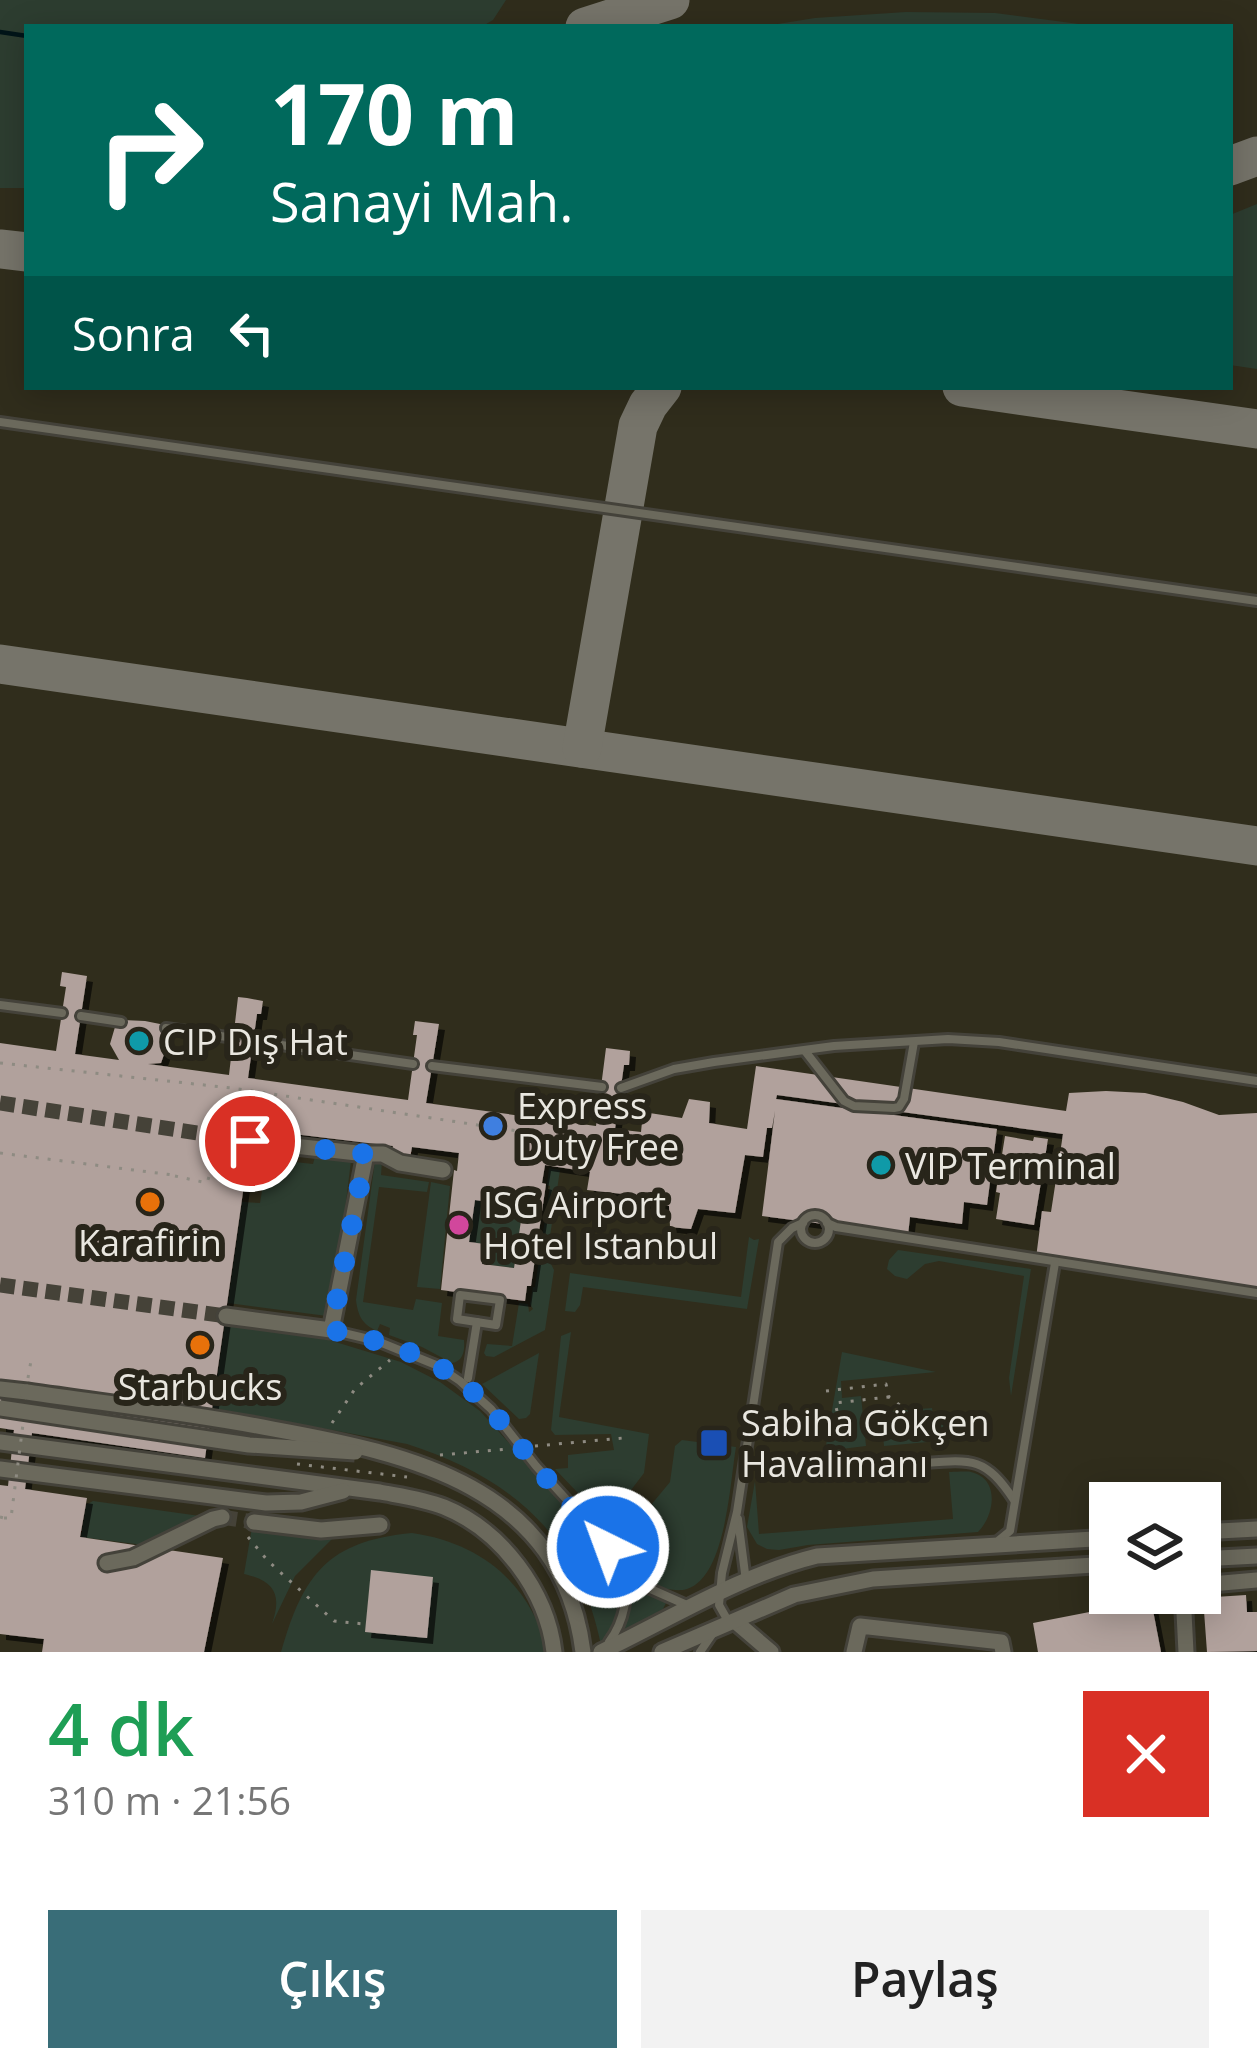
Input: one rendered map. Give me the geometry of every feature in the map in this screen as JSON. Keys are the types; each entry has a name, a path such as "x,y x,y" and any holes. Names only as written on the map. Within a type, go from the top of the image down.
{"street":[{"path":"250,1141 383,1154 400,1163 443,1169"},
{"path":"226,1316 331,1330 366,1154"},
{"path":"0,1389 28,1386 227,1420 420,1462 477,1490 529,1532 567,1591 583,1652"},
{"path":"0,1408 272,1448 388,1453"},
{"path":"0,1442 414,1498 458,1514 491,1537 524,1574 548,1621 554,1652"},
{"path":"0,1469 266,1503 301,1502 352,1489"},
{"path":"107,1563 134,1558 222,1517"},
{"path":"254,1522 321,1529 380,1525"},
{"path":"1221,1531 1257,1529"},
{"path":"601,1652 720,1592 784,1564 817,1556 1089,1539"},
{"path":"1221,1558 1257,1556"},
{"path":"662,1652 794,1595 873,1579 1089,1565"},
{"path":"1221,1583 1257,1580"},
{"path":"746,1581 758,1594 758,1611"},
{"path":"1184,1614 1186,1652"},
{"path":"727,1625 771,1652"},
{"path":"854,1652 860,1626 1001,1642 1004,1652"}],"lane":[{"path":"0,422 1257,601"},
{"path":"0,1005 62,1013"},
{"path":"81,1016 121,1022"},
{"path":"166,1028 234,1038"},
{"path":"621,1088 674,1069 834,1046 948,1039 999,1042 1257,1081"},
{"path":"253,1041 413,1064"},
{"path":"805,1051 844,1101 894,1108 904,1099 914,1042"},
{"path":"432,1066 602,1088"},
{"path":"700,1652 727,1625 719,1605 722,1573 737,1512 778,1242 812,1215 824,1218 828,1234 814,1242 804,1237 802,1223"},
{"path":"827,1223 1257,1293"},
{"path":"994,1544 1010,1531 1055,1263"},
{"path":"460,1295 500,1300 496,1325 476,1322 457,1319 460,1295"},
{"path":"467,1378 476,1322"},
{"path":"331,1330 377,1340 436,1365 460,1381 491,1409 646,1587 691,1606"},
{"path":"925,1463 980,1463 998,1476 1015,1502"},
{"path":"737,1512 746,1581"},
{"path":"601,1652 614,1638 625,1613 624,1564"}],"path":[{"path":"0,1063 232,1088 604,1144"},
{"path":"278,1127 281,1106"},
{"path":"0,1153 174,1173 207,1183 227,1120"},
{"path":"330,1427 355,1389 402,1351"},
{"path":"28,1386 32,1355"},
{"path":"826,1391 886,1384 889,1397 901,1406"},
{"path":"837,1411 836,1403 889,1397"},
{"path":"2,1517 11,1518 25,1411"},
{"path":"591,1442 623,1438"},
{"path":"283,1462 411,1478"},
{"path":"254,1546 334,1621 364,1624"}],"shaded area":[{"path":"0,0 1257,0 1257,1652 0,1652"}],"green space":[{"path":"0,0 506,0 486,24 24,24 24,188 0,188"},
{"path":"995,13 1079,24 778,24 815,18"},
{"path":"1257,204 1257,369 1233,365 1233,214"},
{"path":"316,1153 351,1157 334,1299 327,1316 228,1303 242,1202 260,1203 267,1159 313,1164"},
{"path":"375,1161 382,1161 381,1175 429,1182 427,1192 379,1187 363,1302 413,1310 416,1299 442,1303 438,1336 464,1340 456,1362 389,1335 390,1328 380,1324 377,1331 360,1315 356,1300"},
{"path":"549,1168 560,1170 547,1256 554,1270 545,1330 494,1357 486,1356 487,1344 512,1346 519,1303 528,1304 529,1312 533,1309"},
{"path":"431,1182 450,1186 440,1289 417,1287"},
{"path":"475,1200 523,1207 514,1268 482,1264 485,1245 469,1242"},
{"path":"749,1237 759,1239 747,1309 583,1287 575,1312 565,1311 570,1273 741,1297"},
{"path":"898,1250 1031,1269 1011,1396 1009,1378 1024,1276 939,1261 925,1264 907,1279 887,1269"},
{"path":"225,1323 329,1340 401,1362 440,1382 480,1411 528,1457 582,1527 647,1576 627,1534 670,1482 675,1446 682,1440 736,1447 724,1527 710,1567 687,1589 668,1589 663,1609 601,1645 591,1606 557,1542 535,1516 478,1474 407,1444 213,1408"},
{"path":"571,1332 559,1417 649,1434 644,1473 612,1515 605,1517 555,1469 568,1468 568,1455 614,1450 611,1434 555,1435 551,1430 561,1336"},
{"path":"842,1352 936,1372 841,1381 842,1398 861,1396 866,1446 825,1451"},
{"path":"539,1353 530,1414 519,1419 482,1384"},
{"path":"932,1408 933,1416 980,1411 983,1437 884,1446 881,1412"},
{"path":"949,1472 981,1476 991,1490 991,1508 978,1532 779,1550 757,1544 747,1527 755,1481 759,1534 953,1519"},
{"path":"93,1501 200,1516 144,1545 81,1537 86,1505"},
{"path":"252,1527 335,1536 295,1576 272,1624 273,1591 244,1574"},
{"path":"412,1533 460,1546 500,1571 529,1606 548,1652 281,1652 299,1602 323,1566 359,1544"}],"building":[{"path":"62,972 87,976 75,1054 119,1060 110,1044 115,1027 123,1020 145,1021 165,1025 168,1033 161,1063 148,1064 229,1075 238,997 247,998 263,1001 248,1078 408,1100 415,1021 439,1024 426,1103 596,1126 606,1048 630,1051 615,1129 641,1132 643,1112 682,1118 689,1099 710,1102 709,1123 747,1129 756,1066 1066,1111 1069,1093 1106,1091 1145,1093 1219,1115 1257,1113 1257,1287 1036,1258 1042,1211 1051,1212 1063,1134 777,1095 776,1099 997,1129 987,1205 964,1202 962,1224 910,1217 908,1235 762,1216 775,1111 763,1157 745,1155 735,1213 698,1209 691,1229 670,1227 669,1206 632,1201 632,1195 587,1190 590,1172 545,1165 531,1286 527,1286 525,1301 441,1290 459,1153 412,1147 410,1158 391,1155 393,1146 252,1129 205,1458 32,1433 25,1489 87,1498 80,1537 223,1558 204,1652 42,1652 44,1639 0,1634 0,1485 8,1486 14,1430 0,1428 0,1043 56,1051 66,987 60,986","holes":["475,1200 523,1207 514,1268 482,1264 485,1244 469,1242"]},
{"path":"1005,1136 1048,1139 1034,1225 996,1219"},
{"path":"371,1570 433,1577 427,1638 365,1632"},
{"path":"1246,1595 1247,1612 1257,1612 1257,1651 1207,1652 1204,1614 1221,1614 1221,1597"},
{"path":"1089,1612 1154,1614 1161,1652 1038,1652 1033,1623"}],"waterway":[{"path":"0,32 24,36"}],"taxiway":[{"path":"594,24 670,0"},
{"path":"1233,165 1257,156"},
{"path":"0,249 24,252"},
{"path":"582,748 638,426 660,390"},
{"path":"983,390 1257,429"},
{"path":"0,664 1257,846"}],"tunnel":[{"path":"0,1103 250,1141"},
{"path":"0,1285 226,1316"},
{"path":"222,1517 254,1522"}],"place":[{"name":"CIP Dış Hat","path":"139,1041"},
{"name":"Express Duty Free","path":"493,1126"},
{"name":"VIP Terminal","path":"881,1165"},
{"name":"Karafirin","path":"150,1202"},
{"name":"ISG Airport Hotel Istanbul","path":"459,1225"},
{"name":"Starbucks","path":"200,1345"},
{"name":"Sabiha Gökçen Havalimanı","path":"714,1443"}],"route":[{"path":"250,1141 366,1154 331,1330 377,1340 436,1365 460,1381 491,1409 608,1547"}]}
